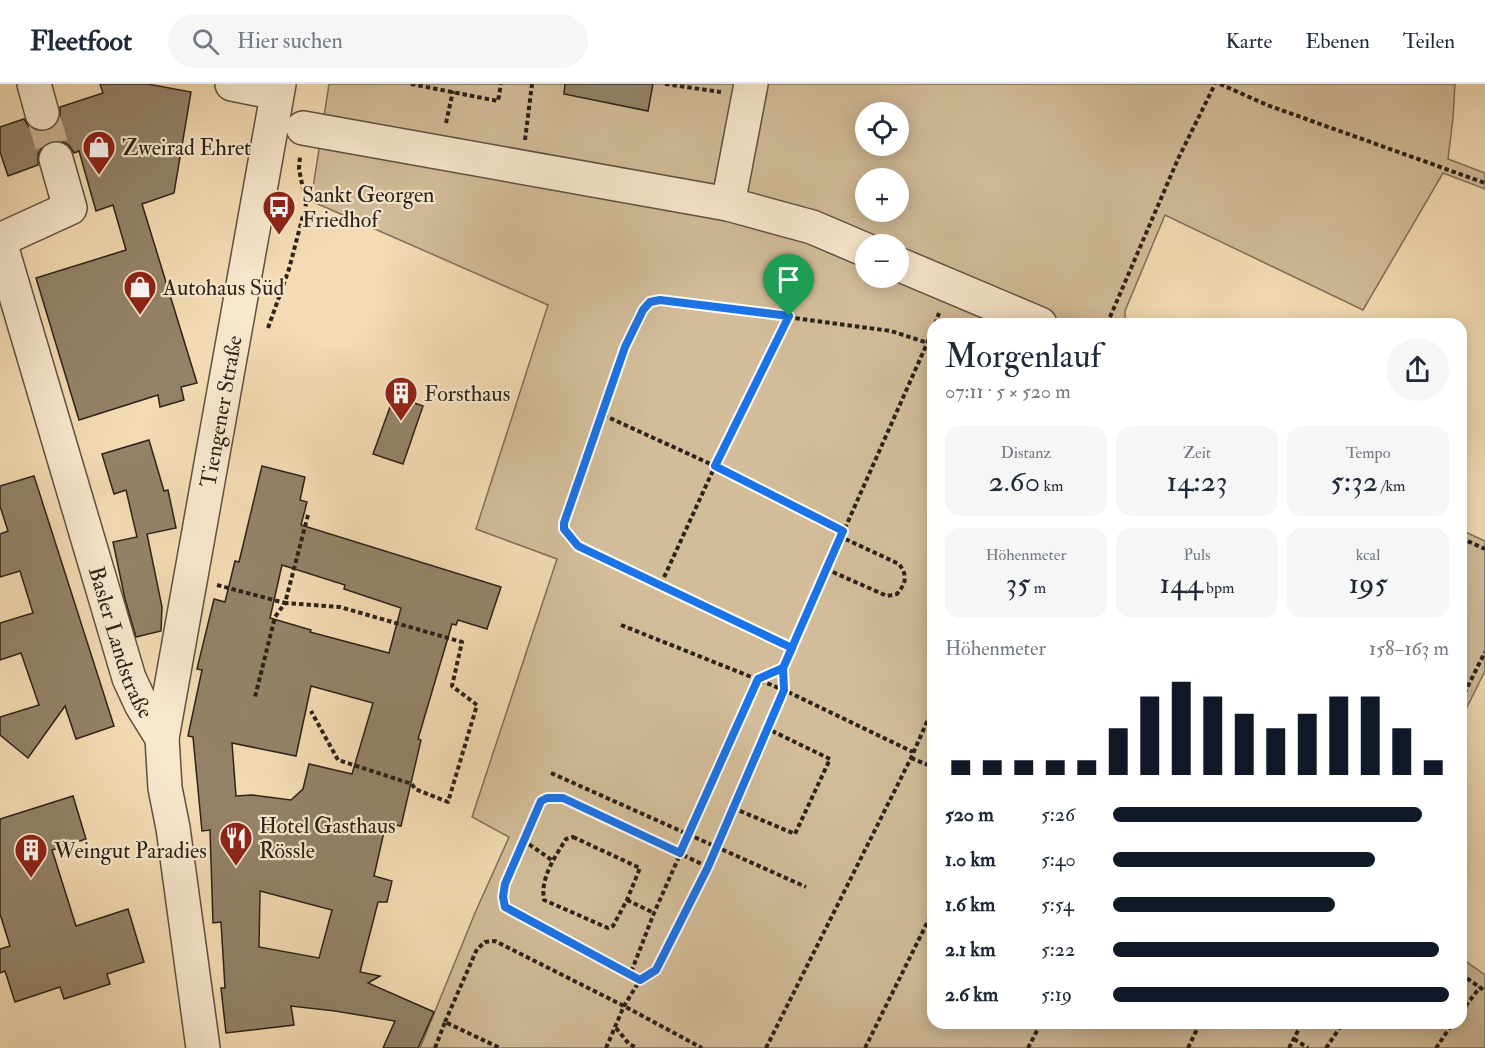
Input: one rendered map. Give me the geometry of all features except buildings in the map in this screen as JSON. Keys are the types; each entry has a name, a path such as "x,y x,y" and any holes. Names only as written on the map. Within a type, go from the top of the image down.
{"street":[{"path":"232,84 278,88"},
{"name":"Tiengener Straße","path":"162,738 278,88"},
{"path":"728,204 750,90"},
{"path":"303,128 728,204 812,227 855,245"},
{"path":"0,241 70,208 56,159"},
{"name":"Basler Landstraße","path":"0,241 129,678 141,704 162,738 165,788 173,828 203,1048"},
{"path":"909,269 1026,318"}],"path":[{"path":"411,84 498,102 501,84"},
{"path":"521,168 532,84"},
{"path":"665,84 750,90"},
{"path":"1110,318 1178,159 1217,84 1267,105 1485,183"},
{"path":"266,335 289,269 306,204 299,170 303,128"},
{"path":"792,648 578,546 564,529 625,347 643,310 650,302 660,300 891,331 927,343"},
{"path":"661,584 715,466 789,316"},
{"path":"606,1048 624,1006 640,980 656,970 708,867 784,690 783,668 927,345"},
{"path":"602,414 715,466 843,531"},
{"path":"255,697 275,617 285,603 308,515"},
{"path":"826,569 887,596 897,594 904,584 906,578 900,564 840,537"},
{"path":"1467,541 1485,549"},
{"path":"191,577 285,603 340,608 462,642 452,686 477,705 448,801 415,789 412,784 338,760 312,711"},
{"path":"621,625 784,690 913,752"},
{"path":"1467,688 1485,652"},
{"path":"630,975 654,913 758,679 783,668"},
{"path":"766,1048 911,758 927,721"},
{"path":"733,808 795,834 830,759 768,729"},
{"path":"911,758 927,765"},
{"path":"551,772 806,887"},
{"path":"640,980 505,907 503,897 505,884 541,801 555,797 563,798 708,867"},
{"path":"573,837 640,868 627,900 613,926 608,928 544,900 543,886 553,861 566,839 573,837"},
{"path":"523,840 553,861"},
{"path":"627,900 654,913"},
{"path":"865,1048 927,923"},
{"path":"435,1048 477,949 485,942 495,941 702,1048"},
{"path":"1467,978 1485,991"},
{"path":"1467,1004 1480,987"},
{"path":"445,1022 500,1048"},
{"path":"616,1028 628,1046 637,1048"},
{"path":"1028,1048 1038,1029"},
{"path":"1188,1048 1197,1029"},
{"path":"1289,1048 1299,1029"},
{"path":"1326,1048 1339,1029"},
{"path":"1436,1048 1449,1029"},
{"path":"1294,1039 1308,1048"}],"shaded area":[{"path":"329,84 1455,84 1448,159 1485,173 1485,189 1443,173 1363,310 1165,215 1125,311 1125,318 927,318 927,1029 1467,1029 1467,962 1485,975 1485,1048 420,1048 509,837 472,817 557,559 476,529 548,305 311,201"},
{"path":"1467,533 1485,541 1485,671 1467,707"}],"tunnel":[{"path":"42,113 56,159"}],"place":[{"name":"Zweirad Ehret","path":"99,176"},
{"name":"Sankt Georgen Friedhof","path":"279,236"},
{"name":"Autohaus Süd","path":"140,316"},
{"name":"Forsthaus","path":"401,422"},
{"name":"Hotel Gasthaus Rössle","path":"236,867"},
{"name":"Weingut Paradies","path":"31,879"}],"route":[{"path":"789,316 660,300 650,302 643,310 625,347 564,523 564,529 578,546 661,584 792,648 783,668 784,690 708,867 656,970 640,980 505,907 503,897 505,884 541,801 547,798 563,798 680,853 758,679 783,668 843,531 715,466 789,316"}]}
